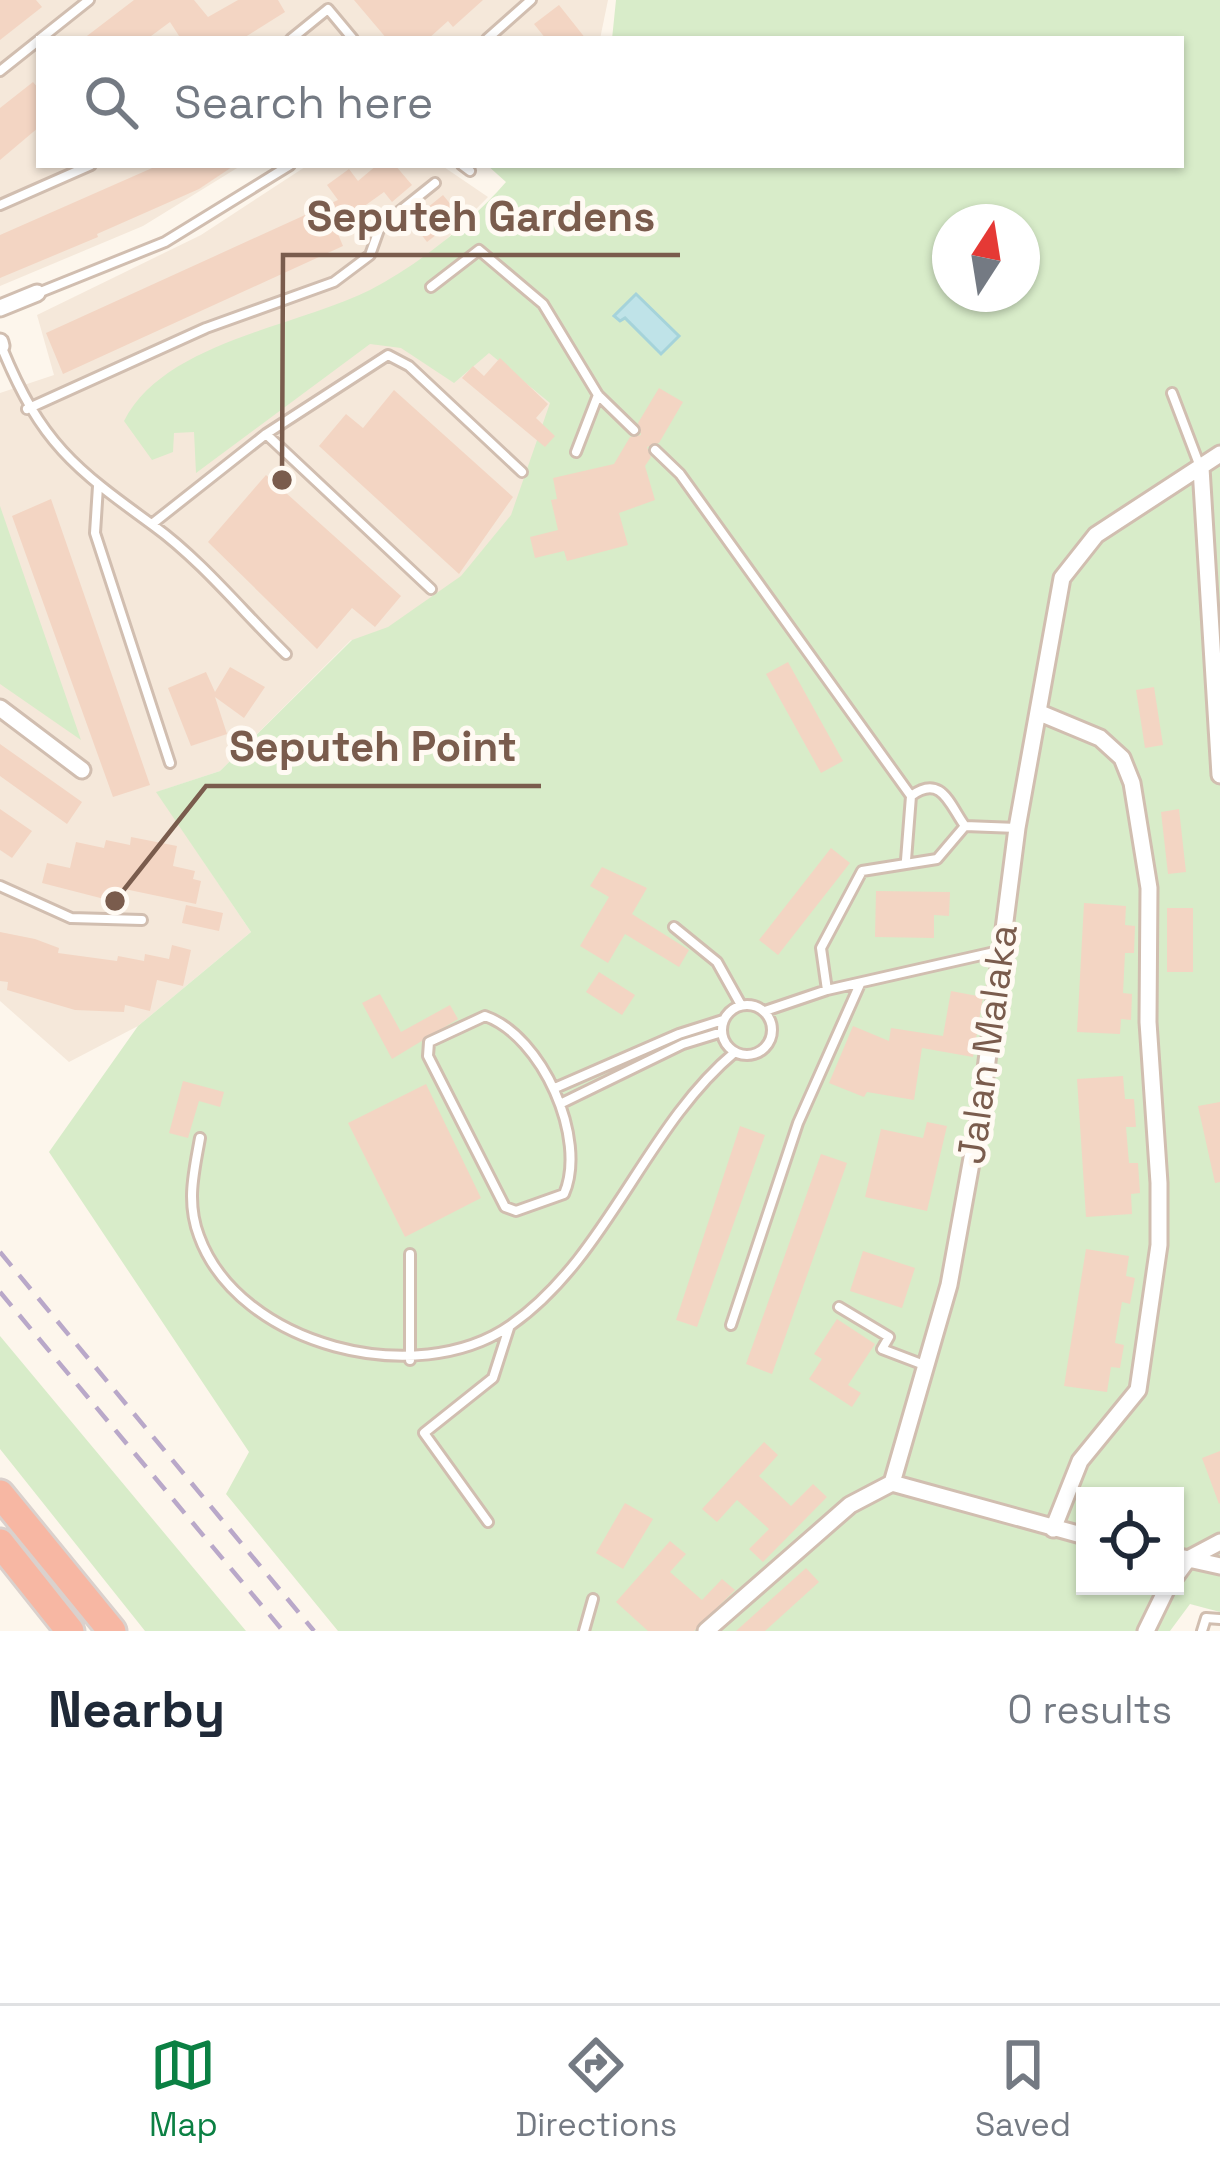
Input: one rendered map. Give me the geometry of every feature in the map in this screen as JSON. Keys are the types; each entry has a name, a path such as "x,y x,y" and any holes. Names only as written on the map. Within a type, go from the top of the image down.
{"highway":[{"path":"0,1495 111,1631"},
{"path":"0,1543 70,1631"},
{"path":"0,1572 46,1631"}],"street":[{"path":"0,308 37,293"},
{"name":"Jalan Malaka","path":"892,1483 949,1285 981,1108 1017,828 1062,578 1096,535 1220,455"},
{"path":"1201,468 1212,518 1220,775"},
{"path":"0,708 82,770"},
{"path":"1040,713 1100,738 1122,758 1132,783 1149,888 1148,1022 1159,1184 1159,1245 1138,1390 1080,1461 1053,1529"},
{"path":"706,1631 850,1505 892,1483 1076,1534"},
{"path":"1184,1556 1220,1542"},
{"path":"1184,1557 1220,1566"},
{"path":"1146,1631 1164,1595"}],"lane":[{"path":"45,36 89,0"},
{"path":"320,0 350,36"},
{"path":"490,36 525,2"},
{"path":"295,36 328,9"},
{"path":"0,71 36,43"},
{"path":"0,205 84,168"},
{"path":"37,293 165,242 285,168"},
{"path":"27,409 206,328 334,282 370,255 380,227 435,183"},
{"path":"431,287 479,250 543,304 598,395 634,430"},
{"path":"1,344 27,409 98,486 152,524 286,654"},
{"path":"152,524 266,434 388,355 409,365 522,472"},
{"path":"1172,393 1201,468"},
{"path":"575,452 598,395"},
{"path":"266,434 431,589"},
{"path":"655,450 692,491 911,796 906,860"},
{"path":"98,486 95,533 170,763"},
{"path":"911,796 922,788 936,788 950,797 964,826"},
{"path":"964,826 1017,828"},
{"path":"827,990 821,948 862,871 906,860 937,859 964,826"},
{"path":"0,886 71,918 142,920"},
{"path":"674,927 716,962 741,1005 765,1011 827,990 999,951"},
{"path":"730,1325 798,1123 860,984"},
{"path":"555,1088 723,1020 741,1005"},
{"path":"723,1020 722,1033 735,1052 747,1055 768,1045 773,1033 765,1011"},
{"path":"484,1016 501,1022 562,1102 575,1170 564,1194 516,1211 505,1207 428,1056 429,1042 484,1016"},
{"path":"562,1102 682,1045 722,1033"},
{"path":"200,1138 190,1193 199,1238 228,1281 284,1327 322,1343 410,1360 509,1327 556,1283 637,1178 691,1097 735,1052"},
{"path":"410,1254 410,1360"},
{"path":"839,1306 890,1337 882,1349 926,1366"},
{"path":"488,1522 424,1432 493,1378 509,1327"},
{"path":"584,1631 593,1599"},
{"path":"1202,1631 1206,1618 1220,1619"}],"shaded area":[{"path":"0,0 608,0 601,36 36,36 36,168 237,168 143,226 0,286"},
{"path":"303,168 445,168 488,197 411,275 570,403 471,592 380,646 351,640 220,771 157,792 251,932 138,1026 69,1062 0,1001 0,393 54,375 37,315 201,235"}],"green space":[{"path":"616,0 1220,0 1220,1612 1190,1604 1170,1631 338,1631 226,1494 249,1452 49,1152 138,1026 251,932 156,792 220,771 352,640 388,627 461,576 511,515 550,403 489,353 454,383 401,348 370,344 196,473 194,432 174,433 173,452 152,460 124,421 143,394 169,372 234,340 370,290 425,255 506,182 490,168 1184,168 1184,36 612,36"},
{"path":"0,506 81,740 0,684"},
{"path":"0,1336 246,1631 145,1631 0,1449"}],"water":[{"path":"636,294 679,336 661,354 625,318 620,321 614,316"}],"building":[{"path":"0,0 36,0 42,7 0,40"},
{"path":"134,0 194,0 208,17 238,0 278,0 285,12 247,36 179,36 170,22 151,36 87,36"},
{"path":"354,0 483,0 453,27 448,21 431,36 384,36"},
{"path":"559,5 584,36 544,36 534,24"},
{"path":"33,82 36,86 36,130 0,160 0,108"},
{"path":"152,168 230,168 199,189 0,278 0,235"},
{"path":"373,168 398,168 412,185 392,202 384,192 335,227 343,246 63,374 46,333 338,200 327,185 349,169 358,181"},
{"path":"443,195 460,216 427,242 411,221"},
{"path":"500,358 548,404 536,418 555,436 545,447 462,378 473,366 484,376"},
{"path":"659,388 683,402 659,443 647,447 651,457 645,466 655,500 619,513 628,545 567,561 564,551 535,558 530,537 558,530 551,500 557,499 553,478 614,464 630,437 641,435 638,423"},
{"path":"394,390 513,497 459,574 319,446 346,414 363,428"},
{"path":"266,475 401,596 375,627 352,608 317,649 208,542"},
{"path":"51,499 150,785 113,797 12,516"},
{"path":"788,662 843,761 821,773 766,674"},
{"path":"230,667 265,687 244,718 215,697 227,734 191,746 168,688 206,672 215,692"},
{"path":"1154,687 1163,745 1145,748 1136,690"},
{"path":"0,744 82,802 67,824 0,776"},
{"path":"0,809 32,831 12,858 0,850"},
{"path":"1179,809 1186,872 1168,874 1161,812"},
{"path":"131,837 177,846 173,866 195,871 193,879 201,881 196,904 115,887 112,901 42,883 47,863 70,868 76,842 104,848 106,840 130,845"},
{"path":"831,848 850,863 778,955 759,940"},
{"path":"602,867 647,888 632,914 689,950 679,967 625,934 608,963 580,946 609,897 590,886"},
{"path":"876,891 950,892 949,916 934,915 934,938 875,937"},
{"path":"1084,903 1126,906 1125,925 1135,926 1134,953 1125,953 1123,993 1132,994 1131,1020 1121,1019 1120,1034 1077,1032"},
{"path":"186,905 223,913 219,931 182,923"},
{"path":"1167,908 1193,908 1193,972 1167,972"},
{"path":"0,932 35,939 59,948 58,953 117,961 118,956 144,961 145,954 169,959 172,945 191,950 183,986 157,980 150,1011 125,1005 124,1012 75,1010 7,990 8,982 0,981"},
{"path":"599,972 635,995 622,1015 586,992"},
{"path":"951,991 983,997 973,1057 922,1048 914,1100 867,1092 864,1097 829,1083 853,1026 889,1041 891,1028 943,1036"},
{"path":"380,994 401,1032 450,1005 458,1019 392,1059 362,1003"},
{"path":"1123,1076 1125,1099 1134,1099 1136,1127 1126,1127 1129,1163 1138,1163 1140,1193 1131,1194 1132,1214 1086,1217 1077,1079"},
{"path":"183,1081 224,1092 220,1107 199,1101 188,1138 169,1133"},
{"path":"426,1084 481,1198 405,1237 348,1123"},
{"path":"1220,1102 1220,1182 1215,1183 1198,1106"},
{"path":"927,1122 947,1126 927,1211 865,1197 881,1129 923,1138"},
{"path":"740,1126 765,1135 697,1327 676,1320"},
{"path":"821,1154 847,1163 772,1374 746,1364"},
{"path":"1086,1249 1129,1256 1126,1276 1135,1278 1130,1304 1122,1302 1115,1343 1124,1345 1120,1368 1111,1367 1107,1392 1064,1386"},
{"path":"863,1251 915,1268 902,1308 850,1291"},
{"path":"837,1319 875,1344 848,1385 861,1393 852,1407 809,1379 822,1359 814,1354"},
{"path":"764,1442 778,1455 759,1476 791,1506 813,1484 827,1497 763,1562 749,1549 769,1529 737,1500 717,1522 702,1509"},
{"path":"1220,1451 1220,1503 1219,1504 1202,1458"},
{"path":"625,1503 653,1519 623,1569 596,1553"},
{"path":"670,1541 686,1554 670,1572 702,1600 722,1579 735,1590 694,1631 648,1631 616,1602"},
{"path":"806,1568 819,1582 765,1631 736,1631"}],"railway":[{"path":"0,1252 314,1631"},
{"path":"0,1292 283,1631"}],"place":[{"name":"Seputeh Gardens","path":"282,480"},
{"name":"Seputeh Point","path":"115,901"}]}
